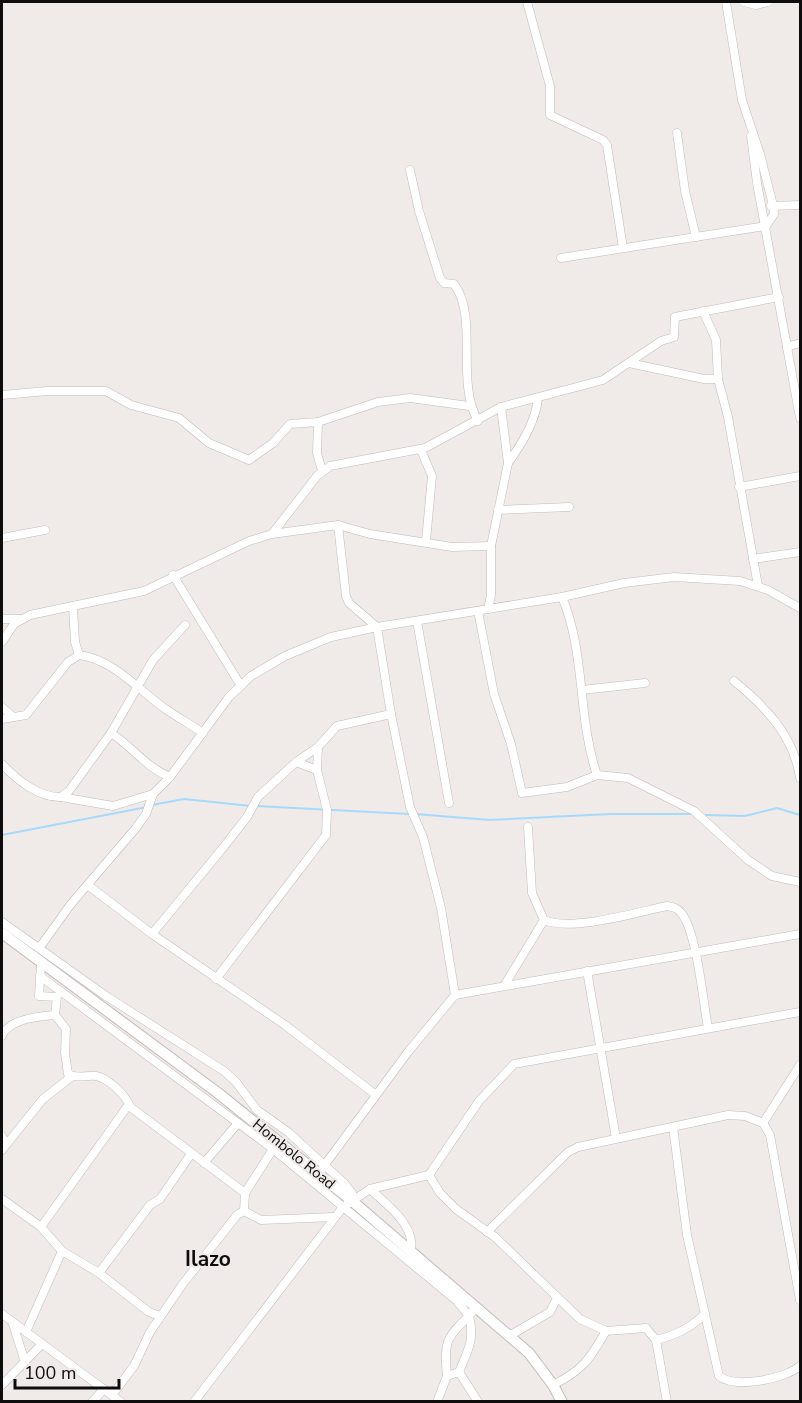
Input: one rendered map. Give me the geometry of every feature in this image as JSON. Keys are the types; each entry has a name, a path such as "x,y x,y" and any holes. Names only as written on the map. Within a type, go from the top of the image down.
{"street":[{"path":"527,2 550,86 550,115 603,140 607,145 623,248"},
{"path":"561,258 766,226 774,214 733,52 726,2"},
{"path":"744,2 756,5 768,2"},
{"path":"751,126 753,156 787,347 797,379 801,418"},
{"path":"677,133 685,191 696,237"},
{"path":"410,170 418,211 440,278 444,284 454,284 460,294 465,320 469,406 478,422"},
{"path":"763,213 773,205 801,205"},
{"path":"272,534 283,516 322,471 335,465 421,450 478,422 501,406 603,380 661,341 674,337 675,317 779,297"},
{"path":"703,311 716,340 718,379 728,417 758,586"},
{"path":"787,347 801,343"},
{"path":"629,363 704,379 718,379"},
{"path":"2,395 46,391 106,391 131,405 179,418 208,443 249,460 273,443 290,424 318,422 378,402 410,398 469,406"},
{"path":"508,463 521,444 535,415 538,398"},
{"path":"488,609 491,595 490,546 508,463 501,406"},
{"path":"318,422 317,453 322,471"},
{"path":"421,450 432,476 426,541"},
{"path":"739,487 801,476"},
{"path":"498,510 569,507"},
{"path":"338,525 346,596 349,603 377,627 391,714 410,807 423,837 441,908 455,995"},
{"path":"2,619 21,619 144,591 173,575 249,541 272,534 338,525 370,534 426,541 452,547 490,546"},
{"path":"2,538 45,530"},
{"path":"753,559 801,552"},
{"path":"173,575 241,686"},
{"path":"40,947 71,904 89,886 146,814 153,794 170,777 241,686 261,668 312,644 377,627 562,597 624,583 674,577 720,579 758,586 801,608"},
{"path":"562,597 573,630 582,690 581,709 597,775"},
{"path":"73,607 75,642 80,655"},
{"path":"478,611 494,694 511,744 522,793 567,788 597,775 628,777 694,811 748,860 772,876 801,882"},
{"path":"2,642 21,619"},
{"path":"417,621 449,803"},
{"path":"61,797 69,791 111,733 139,688 153,660 185,625"},
{"path":"2,719 26,715 68,662 80,655 95,657 107,663 203,733"},
{"path":"734,681 757,699 784,732 795,754 801,778"},
{"path":"582,690 645,683"},
{"path":"2,707 12,716"},
{"path":"152,934 247,817 258,797 296,762 318,747 337,726 391,714"},
{"path":"111,733 126,743 133,753 155,771 170,777"},
{"path":"216,979 326,835 327,810 316,770 318,747"},
{"path":"296,762 316,770"},
{"path":"2,764 12,775 43,794 112,806 153,794"},
{"path":"528,827 532,893 544,920"},
{"path":"89,886 152,934 285,1025 376,1095"},
{"path":"544,920 561,923 588,921 670,906 683,915 695,954 708,1028"},
{"path":"504,986 544,920"},
{"path":"2,922 106,996 224,1071 236,1082 256,1110 288,1132 321,1169 455,995 801,934"},
{"name":"Hombolo Road","path":"2,933 218,1093 276,1145 321,1169 347,1204 411,1252 530,1353 554,1385 562,1401"},
{"path":"41,964 39,996 57,997 55,1015 66,1029 65,1063 71,1077"},
{"path":"587,971 616,1138"},
{"path":"40,976 238,1123 276,1145 439,1285 469,1316 474,1334 459,1372"},
{"path":"194,1401 334,1217 347,1204 370,1188 429,1175 479,1101 510,1066 600,1047 801,1012"},
{"path":"2,1036 4,1029 17,1021 55,1015"},
{"path":"764,1123 801,1065"},
{"path":"4,1147 44,1099 71,1077 102,1078 123,1094 129,1106 245,1192"},
{"path":"42,1227 129,1106"},
{"path":"488,1232 568,1152 616,1138 728,1115 744,1116 764,1123 770,1135 801,1300"},
{"path":"204,1163 238,1123"},
{"path":"673,1127 687,1235 719,1376 726,1382 773,1378 793,1372 801,1366"},
{"path":"244,1211 245,1192 276,1145 288,1132"},
{"path":"2,1136 4,1147"},
{"path":"99,1273 150,1205 160,1199 191,1154"},
{"path":"429,1175 456,1209 488,1232 570,1310 594,1328 606,1331 646,1328 656,1340 667,1401"},
{"path":"370,1188 406,1224 412,1237 411,1252"},
{"path":"2,1199 42,1227 62,1251 99,1273 149,1312 160,1316"},
{"path":"244,1211 261,1220 334,1217"},
{"path":"112,1395 134,1366 160,1316 234,1218 244,1211"},
{"path":"790,1247 801,1245"},
{"path":"26,1332 62,1251"},
{"path":"550,1312 557,1298"},
{"path":"437,1401 447,1376 445,1345 449,1337 476,1307"},
{"path":"509,1336 550,1312 570,1310"},
{"path":"2,1314 121,1401"},
{"path":"656,1340 693,1326 705,1314"},
{"path":"13,1323 25,1362"},
{"path":"554,1385 574,1375 587,1364 606,1331"},
{"path":"2,1385 42,1344"},
{"path":"447,1376 459,1372"},
{"path":"459,1372 478,1401"},
{"path":"92,1401 104,1389"}],"waterway":[{"path":"152,805 184,799 251,806"},
{"path":"256,806 409,814"},
{"path":"2,835 147,807"},
{"path":"706,815 745,816 777,808 800,815"},
{"path":"415,814 490,820 610,814 691,814"}],"district":[{"name":"Ilazo","path":"208,1259"}]}
